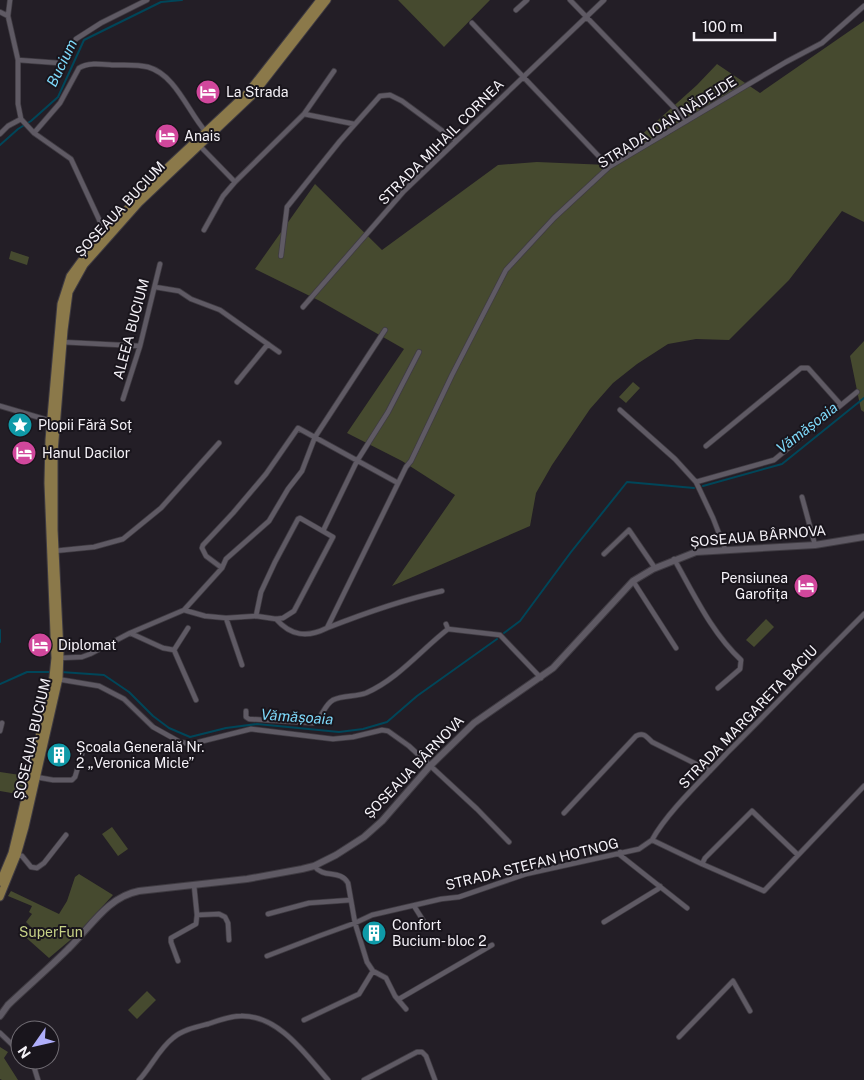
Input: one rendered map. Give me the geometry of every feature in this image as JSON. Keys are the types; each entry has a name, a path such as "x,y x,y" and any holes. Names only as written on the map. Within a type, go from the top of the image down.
{"main road":[{"name":"ȘOSEAUA BUCIUM","path":"198,143 206,132 248,92 320,0"},
{"name":"ȘOSEAUA BUCIUM","path":"0,895 17,855 36,777 56,678 57,660 48,483 60,341 61,304 67,283 81,260 109,233 135,200 253,95 327,0"},
{"name":"ȘOSEAUA BÂRNOVA","path":"0,1016 8,1004 69,948 118,898 139,891 248,879 302,869 314,866 336,855 364,837 382,821 429,767 480,717 541,678 553,668 633,581 655,568 696,552 815,545 864,536"},
{"name":"ȘOSEAUA BUCIUM","path":"0,882 12,853 56,678"},
{"name":"ȘOSEAUA BÂRNOVA","path":"0,1006 8,1004"}],"street":[{"path":"10,0 8,16 18,60 18,104 22,121 28,128 71,160 104,228 109,233"},
{"path":"18,60 63,62 76,39 101,22 148,0"},
{"path":"516,10 527,0"},
{"path":"570,0 687,121"},
{"name":"STRADA MIHAIL CORNEA","path":"303,308 404,191 604,0"},
{"name":"STRADA IOAN NĂDEJDE","path":"327,628 506,270 554,218 610,167 786,62 822,43 864,6"},
{"path":"0,12 8,16"},
{"path":"472,23 610,167"},
{"path":"34,132 60,104 79,68 83,65 100,64 147,67 159,72 176,89 190,112 206,132"},
{"path":"204,230 223,196 304,114 334,71"},
{"path":"281,256 287,207 354,124 376,100 386,94 402,101 456,141"},
{"path":"304,114 354,124"},
{"path":"1,131 8,126 22,121"},
{"path":"198,143 235,182"},
{"name":"ALEEA BUCIUM","path":"123,399 140,346 160,264"},
{"path":"155,287 179,291 191,300 225,312 279,352"},
{"path":"57,660 82,657 130,632 184,610 222,568 226,559 269,521 288,489 302,471 315,438 385,330"},
{"path":"60,341 140,346"},
{"path":"237,382 268,344"},
{"path":"323,531 357,461 388,412 419,352"},
{"path":"706,446 801,368 808,368 841,405"},
{"path":"696,482 774,460 857,392"},
{"path":"0,406 54,421"},
{"path":"620,410 675,459 696,482 725,549"},
{"path":"222,568 206,556 202,548 203,545 266,474 298,428 398,483"},
{"path":"52,551 94,547 123,539 162,508 219,443"},
{"path":"802,497 815,545"},
{"path":"184,610 205,616 226,618 256,616 276,619 283,618 294,611 333,536 303,520 298,519 295,522 261,592 256,616"},
{"path":"604,554 629,530 655,568"},
{"path":"674,559 706,616 722,640 741,660 740,669 718,688"},
{"path":"633,581 676,648"},
{"path":"276,619 288,631 303,636 319,632 393,604 442,591"},
{"name":"STRADA MARGARETA BACIU","path":"652,840 667,818 710,771 864,614"},
{"path":"226,618 242,666"},
{"path":"246,711 246,717 249,719 313,723 320,719 331,701 366,693 382,684 447,626 500,635 541,678"},
{"path":"174,650 188,628"},
{"path":"130,632 163,648 174,650"},
{"path":"174,650 196,700"},
{"path":"56,678 85,682 104,689 132,706 153,727 180,742 191,744 251,729 333,739 353,737 382,730 397,737 477,809 510,842"},
{"path":"0,731 2,723"},
{"path":"564,813 640,734 644,734 652,742 710,771"},
{"path":"36,777 53,780 72,780 75,777 82,754"},
{"path":"652,840 764,891 864,786"},
{"path":"702,864 705,858 752,811 798,855"},
{"path":"17,855 22,856 31,867 38,868 66,835"},
{"name":"STRADA STEFAN HOTNOG","path":"267,956 356,924 372,915 441,899 459,897 526,874 639,849 652,840"},
{"path":"620,852 620,855 687,908"},
{"path":"314,866 321,873 342,876 346,879 367,962 373,971 382,974 386,978 395,996 406,1009"},
{"path":"178,961 171,938 196,924 194,885"},
{"path":"604,922 660,886"},
{"path":"268,914 310,903 351,900"},
{"path":"414,906 428,928"},
{"path":"197,915 219,914 225,917 228,923 229,940"},
{"path":"399,999 492,945"},
{"path":"304,1020 358,994 373,971"},
{"path":"679,1037 733,981 750,1011"},
{"path":"139,1080 174,1037 222,1019 252,1016 282,1032 296,1044 328,1080"},
{"path":"0,1033 10,1042"},
{"path":"364,1080 417,1052 422,1052 426,1056 435,1080"}],"green space":[{"path":"398,0 490,0 444,47"},
{"path":"864,21 864,222 842,211 789,280 729,340 696,339 668,344 637,364 613,383 590,409 552,465 536,493 530,526 392,586 455,495 402,461 347,433 404,349 320,301 255,269 315,184 382,250 498,165 537,162 608,165 697,85 717,64 760,93"},
{"path":"11,251 29,257 27,265 9,259"},
{"path":"864,341 864,412 861,410 850,356"},
{"path":"633,382 640,388 626,403 619,397"},
{"path":"766,619 774,627 754,647 746,640"},
{"path":"0,772 27,776 23,795 0,791"},
{"path":"112,827 128,849 118,856 102,834"},
{"name":"SuperFun","path":"79,874 113,895 75,936 49,958 22,934 31,927 26,922 32,914 29,912 32,906 8,896 11,891 59,914 67,901 75,877"},
{"path":"147,991 156,1000 137,1019 128,1010"},
{"path":"0,1047 8,1052 4,1058 18,1080 0,1079"}],"waterway":[{"name":"Bucium","path":"0,145 58,97 84,40 161,2 182,0"},
{"name":"Vămășoaia","path":"703,486 782,464 864,398"},
{"name":"Vămășoaia","path":"504,633 520,621 571,552 627,482 694,488"},
{"name":"Bucium","path":"0,630 0,642"},
{"name":"Vămășoaia","path":"61,672 104,675 129,692 153,716 169,728 190,737 226,728 257,724 339,732 363,729 387,722 417,696 497,639"},
{"name":"Vămășoaia","path":"0,684 27,672 51,672"}],"place":[{"name":"La Strada","path":"208,92"},
{"name":"Anais","path":"167,136"},
{"name":"Plopii Fără Soț","path":"20,425"},
{"name":"Hanul Dacilor","path":"24,453"},
{"name":"Pensiunea Garofița","path":"806,586"},
{"name":"Diplomat","path":"40,645"},
{"name":"Școala Generală Nr. 2 „Veronica Micle”","path":"59,755"},
{"name":"Confort Bucium- bloc 2","path":"374,933"}]}
